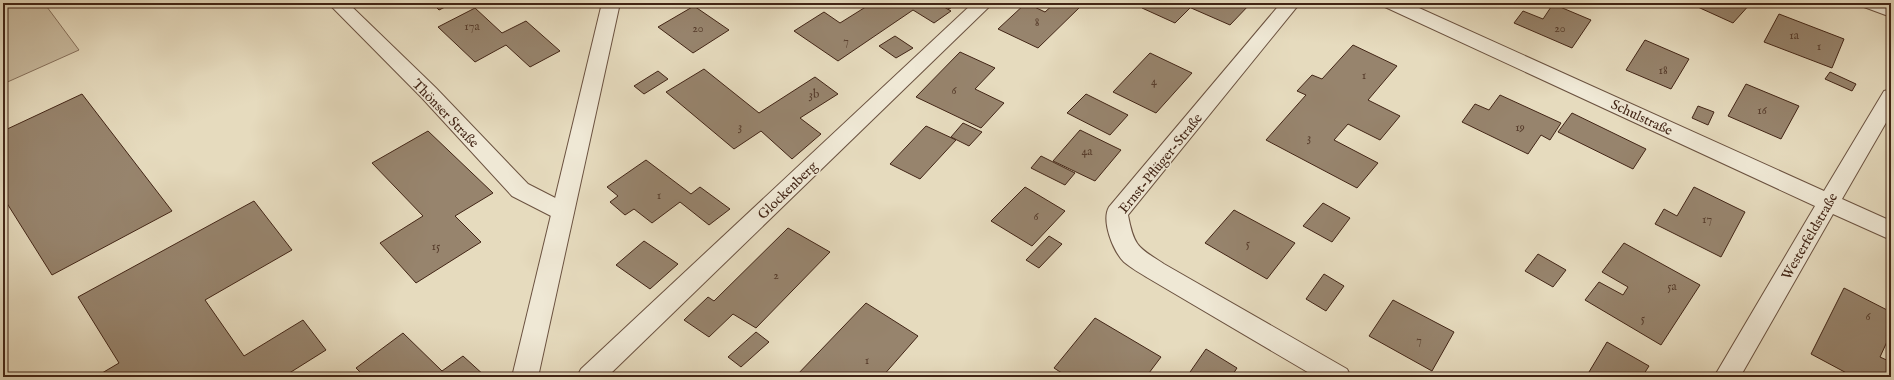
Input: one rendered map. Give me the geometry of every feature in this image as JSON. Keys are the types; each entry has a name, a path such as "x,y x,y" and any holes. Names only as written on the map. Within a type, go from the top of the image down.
{"street":[{"name":"Thönser Straße","path":"337,3 429,93 520,190 563,212"},
{"path":"525,377 611,3"},
{"name":"Glockenberg","path":"590,377 984,3"},
{"name":"Ernst-Pflüger-Straße","path":"1291,3 1117,213 1121,238 1132,254 1156,271 1338,377"},
{"name":"Schulstraße","path":"1392,3 1891,231"},
{"path":"1871,3 1891,11"},
{"name":"Westerfeldstraße","path":"1727,377 1891,96"}],"shaded area":[{"path":"3,3 44,3 79,50 3,84"}],"building":[{"path":"432,3 453,3 439,10"},
{"path":"872,3 937,3 951,11 934,23 913,10 838,61 794,31 824,12 840,23"},
{"path":"940,3 959,3 949,9"},
{"path":"1026,3 1045,12 1055,3 1073,3 1081,6 1038,48 998,29"},
{"path":"1147,3 1178,3 1190,8 1175,23 1142,8"},
{"path":"1183,3 1251,3 1230,25 1182,4"},
{"path":"1689,3 1751,3 1733,23"},
{"path":"1553,4 1591,20 1572,48 1514,23 1523,11 1543,19"},
{"path":"694,6 729,30 693,53 658,27"},
{"path":"475,8 502,33 526,21 560,51 530,67 506,45 475,62 438,27"},
{"path":"1779,14 1844,39 1832,68 1764,42"},
{"path":"895,36 913,48 896,58 879,46"},
{"path":"1645,40 1689,59 1671,89 1626,70"},
{"path":"1353,45 1397,66 1368,100 1400,116 1380,140 1348,124 1334,140 1378,163 1357,188 1266,140 1306,95 1297,91 1312,75 1322,79"},
{"path":"960,52 995,68 975,89 1004,103 981,128 916,97"},
{"path":"1150,53 1192,73 1156,113 1113,92"},
{"path":"704,69 759,113 815,77 838,94 800,118 821,134 792,159 761,131 734,149 666,92"},
{"path":"658,71 668,79 644,94 634,86"},
{"path":"1830,72 1856,84 1852,91 1825,79"},
{"path":"1746,84 1799,106 1781,139 1728,116"},
{"path":"82,94 172,211 52,275 3,197 3,131"},
{"path":"1086,94 1128,115 1110,135 1067,113"},
{"path":"1500,95 1561,123 1550,140 1541,135 1528,154 1462,122 1475,104 1489,110"},
{"path":"1698,106 1714,112 1708,125 1692,118"},
{"path":"1572,113 1646,149 1633,169 1558,132"},
{"path":"963,123 982,132 969,146 951,137"},
{"path":"926,126 956,140 920,179 890,164"},
{"path":"1080,130 1121,150 1095,181 1053,161"},
{"path":"428,131 493,193 455,216 481,242 416,283 380,243 423,216 372,163"},
{"path":"1041,156 1075,173 1065,185 1031,168"},
{"path":"646,160 691,194 700,187 730,209 709,225 680,202 652,223 634,209 625,215 610,202 618,196 607,187"},
{"path":"1025,187 1065,211 1032,246 991,221"},
{"path":"1694,187 1745,212 1721,257 1655,224 1664,209 1677,216"},
{"path":"254,201 292,250 205,300 244,356 303,320 326,350 283,377 98,377 97,376 119,363 78,297"},
{"path":"1323,203 1350,218 1332,242 1303,226"},
{"path":"1234,210 1295,243 1267,279 1205,243"},
{"path":"788,228 830,252 756,328 733,314 709,337 684,320 708,297 714,301"},
{"path":"1049,236 1062,244 1039,268 1026,260"},
{"path":"644,241 678,264 650,289 616,265"},
{"path":"1624,243 1700,285 1661,345 1585,300 1599,282 1623,295 1628,287 1602,272"},
{"path":"1538,254 1566,270 1553,287 1525,271"},
{"path":"1324,274 1344,286 1326,311 1306,299"},
{"path":"1844,288 1891,312 1891,333 1880,357 1891,362 1891,377 1854,377 1811,354"},
{"path":"1393,300 1454,332 1432,371 1369,336"},
{"path":"866,303 918,336 882,377 795,377"},
{"path":"1095,318 1161,357 1146,377 1068,377 1054,368"},
{"path":"756,332 769,342 741,367 728,357"},
{"path":"403,333 442,371 463,356 486,377 365,377 356,368"},
{"path":"1607,342 1649,366 1642,377 1586,377"},
{"path":"1206,349 1237,368 1231,377 1192,377 1188,375"}]}
